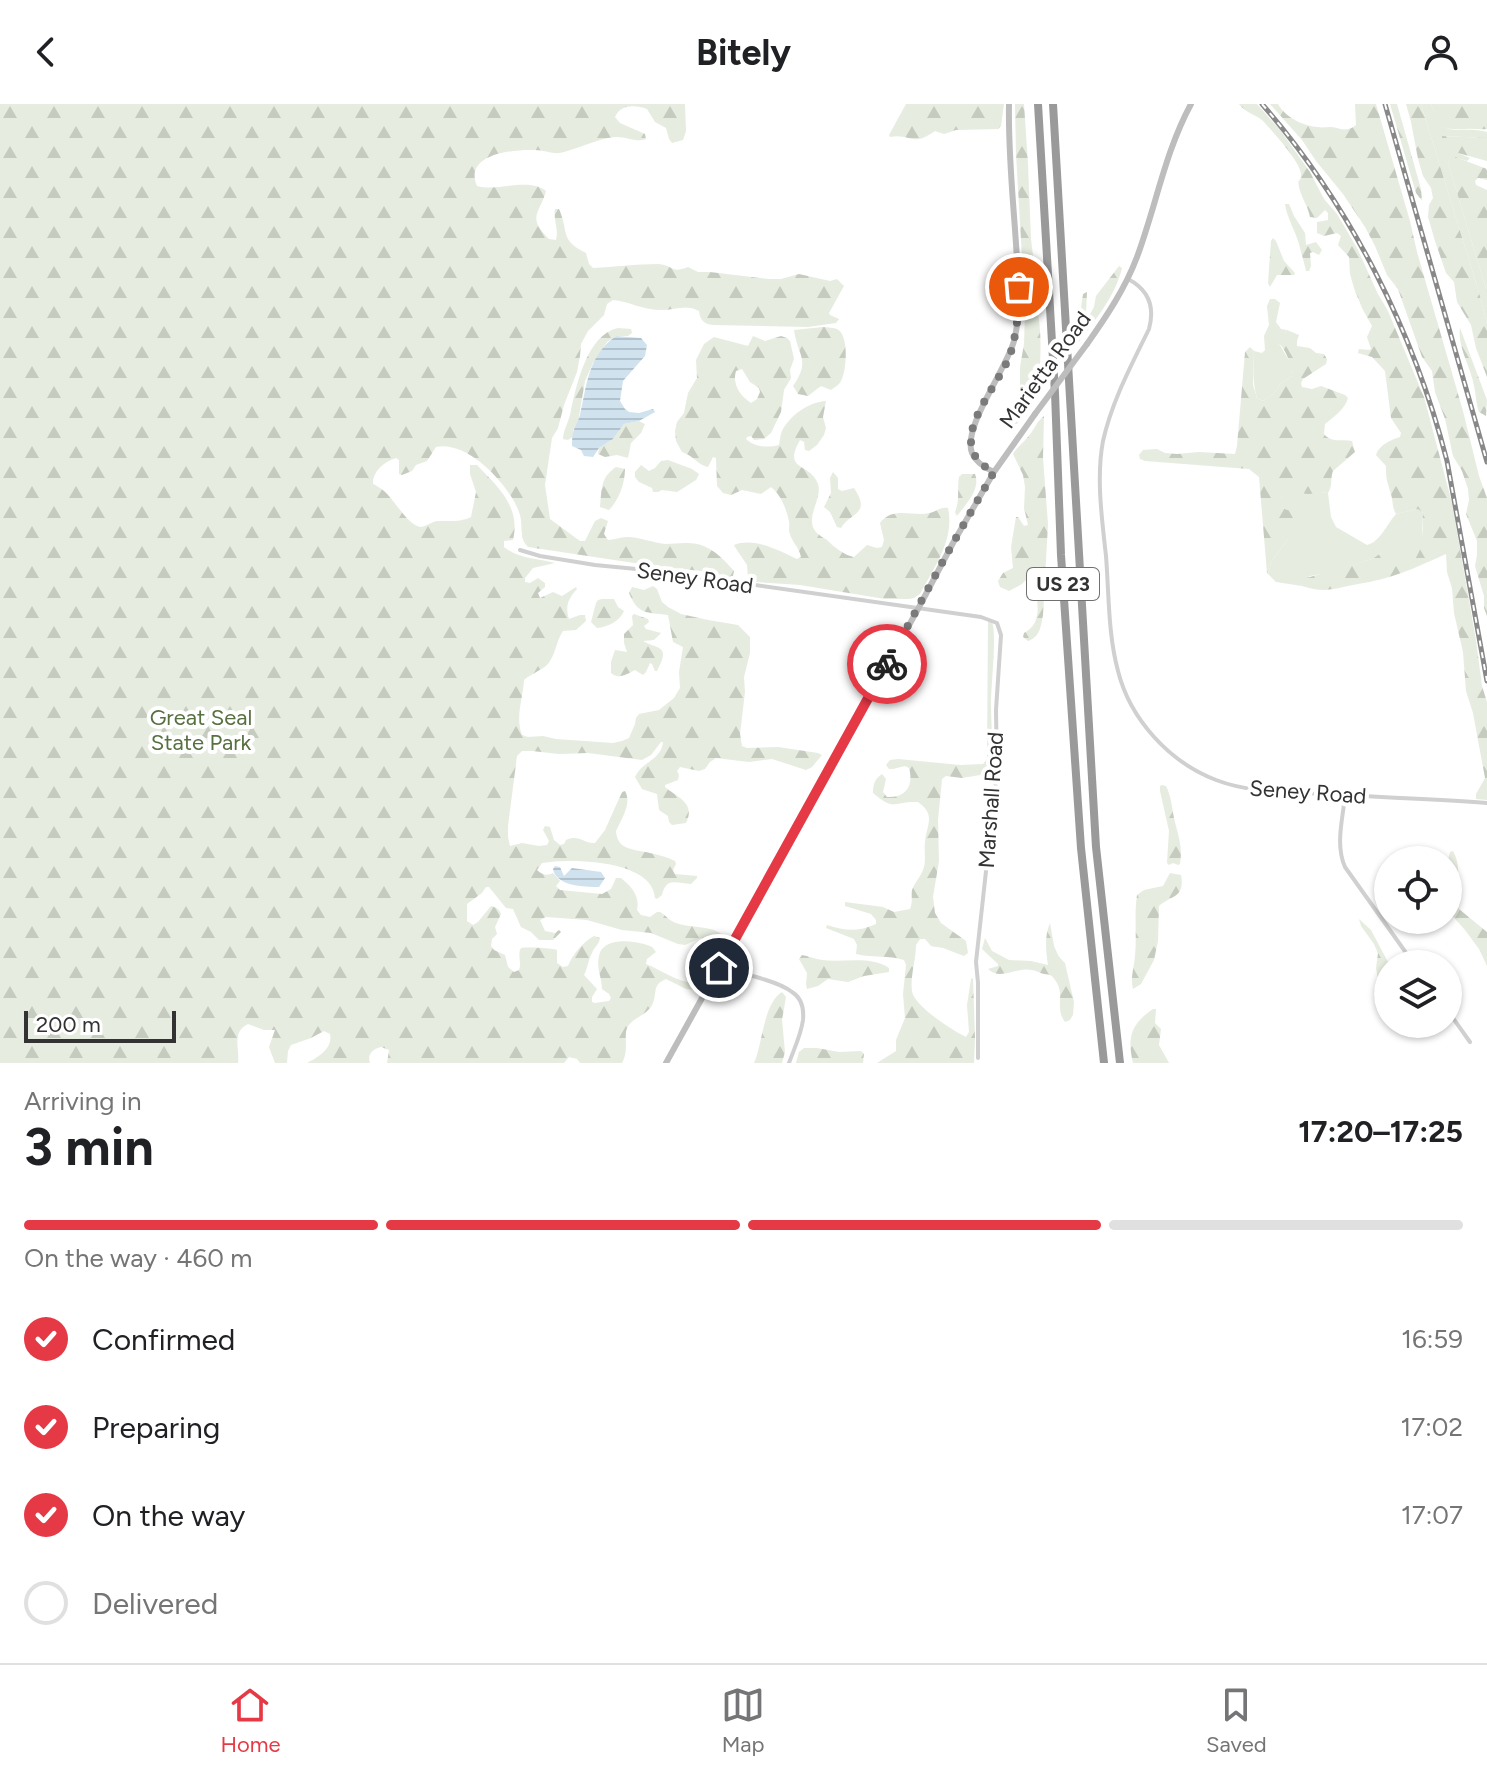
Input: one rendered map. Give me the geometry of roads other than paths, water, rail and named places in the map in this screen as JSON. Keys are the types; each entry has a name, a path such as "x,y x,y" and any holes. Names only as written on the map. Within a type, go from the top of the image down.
{"highway":[{"name":"US 23","path":"1038,104 1061,555 1081,848 1104,1063"},
{"name":"US 23","path":"1053,104 1096,847 1120,1063"}],"street":[{"path":"994,472 976,459 970,443 975,422 1011,352 1018,313 1009,104"},
{"name":"Marietta Road","path":"666,1063 994,472 1104,320 1128,279 1146,232 1173,142 1191,104"},
{"name":"Seney Road","path":"1128,279 1138,284 1149,298 1152,313 1149,329 1113,404 1102,446 1101,502 1118,671 1127,696 1145,725 1181,761 1213,779 1234,786 1487,803"},
{"name":"Seney Road","path":"520,550 595,565 657,571 918,609"},
{"name":"Marshall Road","path":"918,609 987,618 995,620 1000,629 997,771 977,951 978,1058"},
{"path":"1345,795 1340,833 1341,858 1404,950"},
{"path":"719,968 780,986 799,998 803,1020 789,1063"},
{"path":"1462,1031 1470,1042"}],"water":[{"path":"616,336 641,338 647,345 645,356 623,381 620,401 629,412 653,409 655,412 639,421 624,424 593,457 584,456 581,450 572,446 587,382 600,352"},
{"path":"555,866 560,867 564,876 572,868 601,872 605,878 599,887 572,884 555,875"}],"railway":[{"path":"1262,104 1294,143 1351,227 1417,365 1447,461 1487,681"},
{"path":"1385,104 1487,462"}],"park label":[{"name":"Great Seal State Park","path":"201,730"}]}
